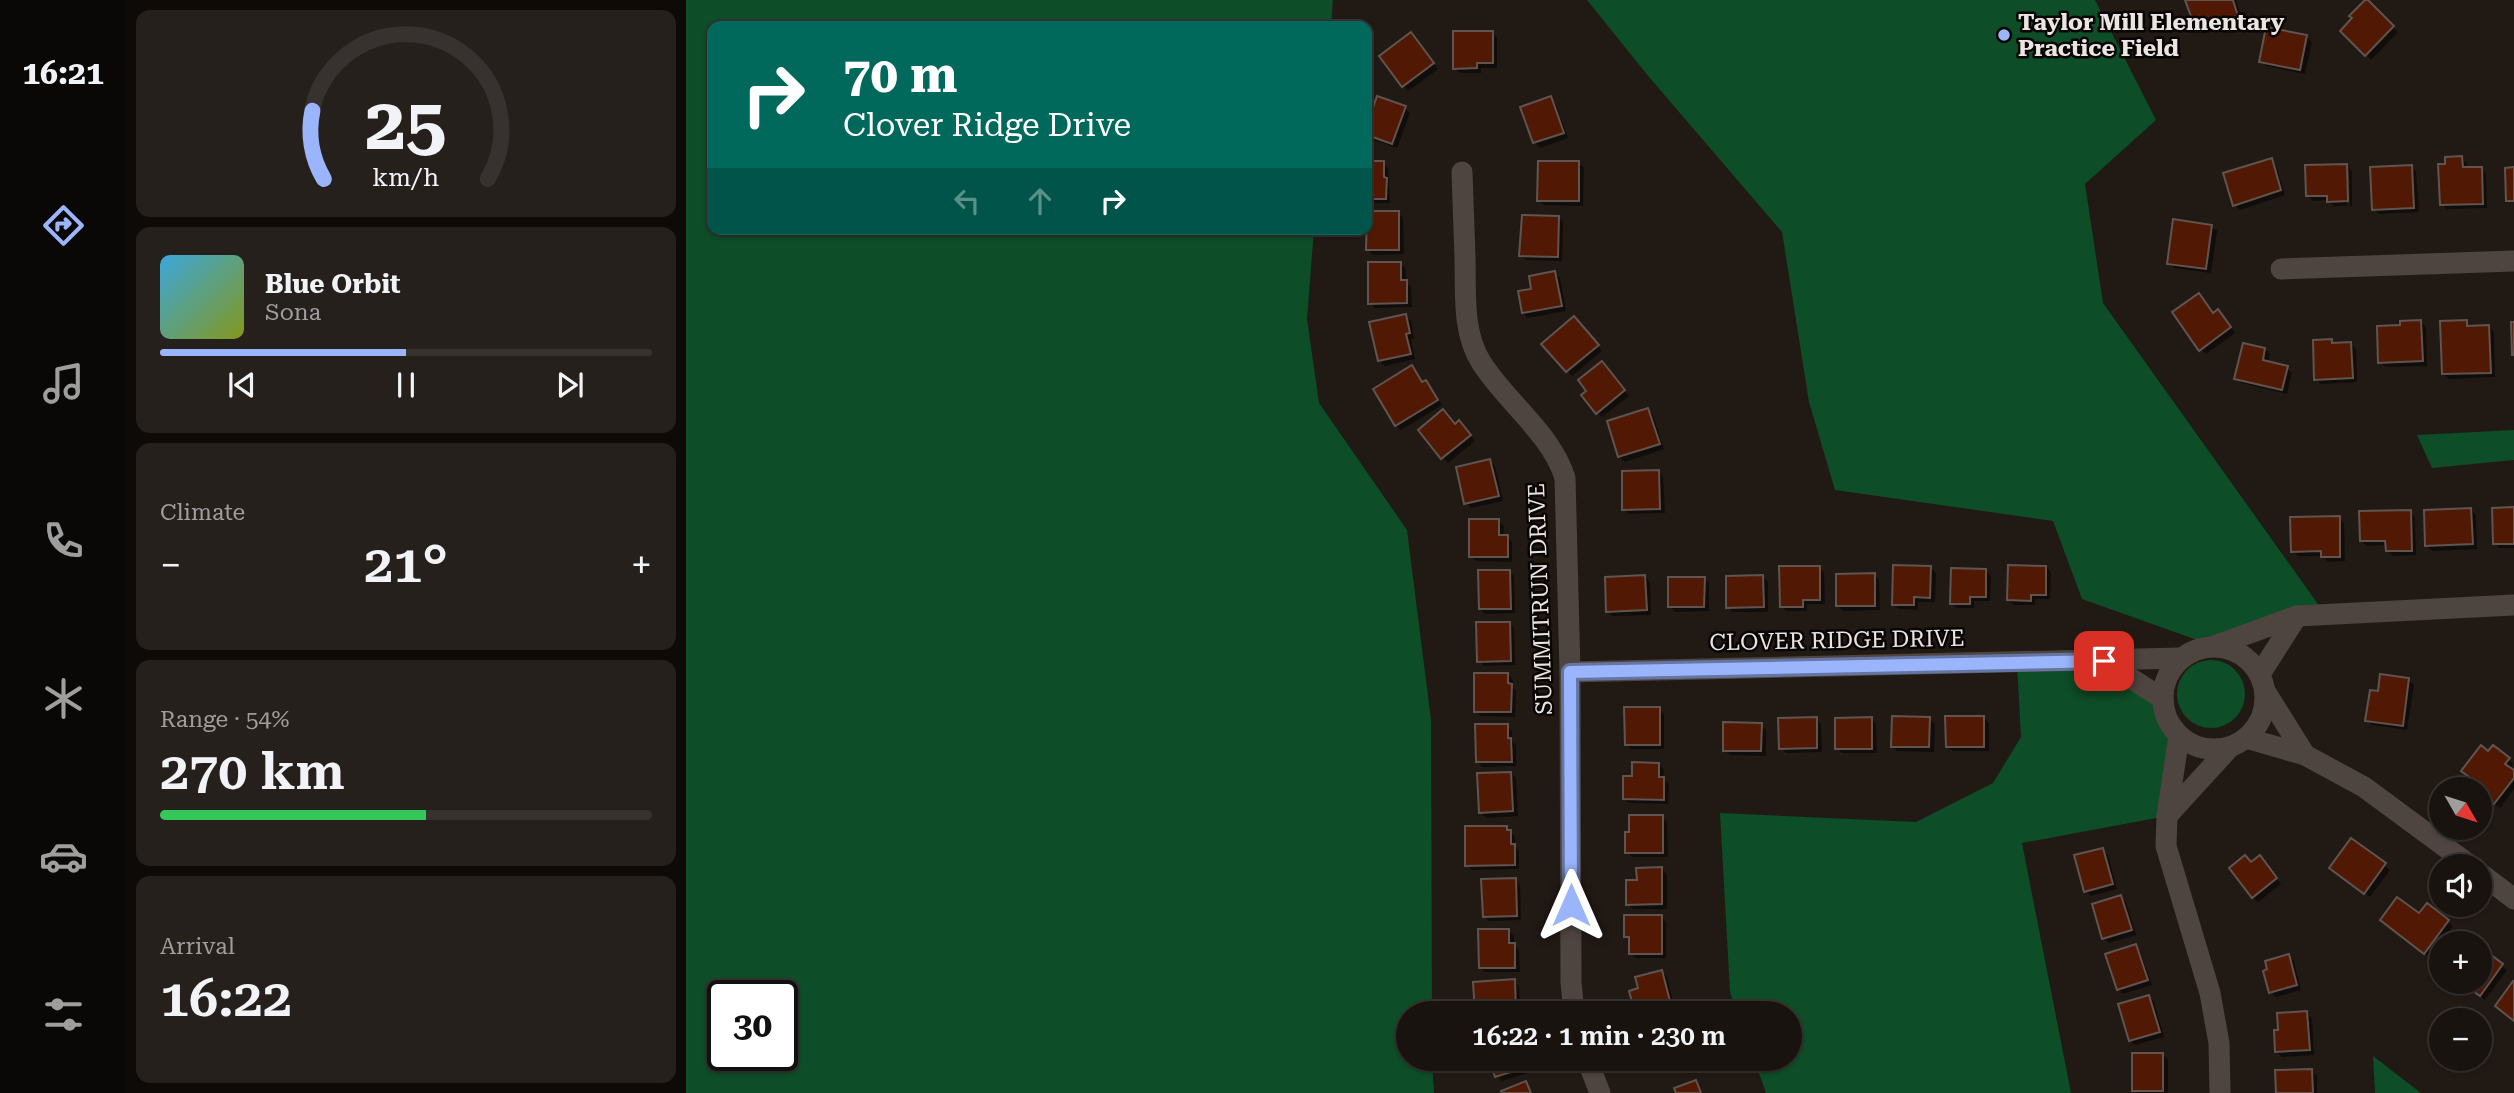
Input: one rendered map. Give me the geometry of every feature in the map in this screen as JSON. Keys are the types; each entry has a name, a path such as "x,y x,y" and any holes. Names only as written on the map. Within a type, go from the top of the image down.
{"street":[{"name":"SUMMITRUN DRIVE","path":"1462,172 1466,311 1470,338 1480,361 1521,415 1547,441 1560,461 1565,478 1573,1001"},
{"path":"2281,269 2514,261"},
{"name":"CLOVER RIDGE DRIVE","path":"1570,672 2181,658 2196,649 2214,646 2297,616 2514,605"},
{"path":"2167,816 2238,742 2258,725 2264,709 2262,682 2297,616"},
{"path":"2214,646 2232,649 2247,658 2305,755"},
{"path":"2181,658 2165,681 2162,699 2166,716 2179,736 2195,746 2212,749 2238,742 2305,755 2364,786 2455,854"},
{"path":"2104,661 2162,699"},
{"path":"2179,736 2167,816 2166,846 2210,993 2219,1043 2220,1093"},
{"path":"2492,882 2514,899"},
{"path":"1592,1071 1600,1093"}],"green space":[{"path":"686,0 1333,0 1331,21 707,21 707,235 1314,235 1307,319 1319,403 1407,530 1431,720 1432,1001 1396,1001 1396,1071 1433,1071 1434,1093 686,1093"},
{"path":"1587,0 2095,0 2156,120 2085,184 2103,303 2325,614 2214,646 2082,599 2053,521 1835,490 1809,402 1782,232"},
{"path":"2514,430 2514,460 2432,468 2417,435"},
{"path":"2211,660 2224,663 2235,670 2242,681 2245,694 2242,707 2235,718 2224,725 2211,728 2198,725 2187,718 2180,707 2177,694 2180,681 2187,670 2198,663"},
{"path":"2104,661 2163,699 2166,716 2179,736 2167,816 2022,843 2071,1093 1766,1093 1758,1071 1802,1071 1802,1001 1733,1001 1730,992 1720,813 1916,822 1993,783 2021,737 2017,663"},
{"path":"2373,1056 2421,1093 2375,1093"}],"building":[{"path":"2185,0 2233,0 2238,16 2196,30"},
{"path":"2365,0 2394,26 2365,56 2340,31 2352,18 2349,16"},
{"path":"2266,27 2307,35 2300,70 2259,62"},
{"path":"1453,31 1493,31 1493,63 1477,63 1477,68 1453,69"},
{"path":"1411,32 1434,63 1402,87 1379,56"},
{"path":"1377,96 1406,106 1392,144 1372,137 1372,110"},
{"path":"1551,96 1564,133 1533,143 1520,107"},
{"path":"2462,156 2463,167 2482,167 2483,204 2440,205 2438,164 2445,164 2445,157"},
{"path":"2272,158 2281,190 2233,206 2223,173"},
{"path":"1372,161 1384,161 1384,177 1387,178 1386,199 1372,199"},
{"path":"1538,161 1579,161 1579,201 1537,201"},
{"path":"2347,164 2348,201 2327,202 2327,196 2306,196 2305,165"},
{"path":"2412,165 2414,208 2372,210 2370,167"},
{"path":"2514,167 2514,201 2506,201 2505,168"},
{"path":"1372,211 1399,211 1399,250 1366,250 1366,235 1372,235"},
{"path":"1522,215 1559,216 1558,257 1519,256"},
{"path":"2173,219 2212,225 2206,269 2167,264"},
{"path":"1368,262 1401,262 1401,280 1407,280 1407,303 1368,304"},
{"path":"1555,271 1562,306 1522,313 1518,291 1531,289 1529,276"},
{"path":"2199,293 2213,313 2218,309 2231,327 2199,351 2172,312"},
{"path":"1406,314 1410,333 1406,334 1411,354 1378,361 1369,322"},
{"path":"1574,316 1599,345 1566,372 1541,344"},
{"path":"2421,320 2423,361 2378,363 2377,326 2400,325 2400,321"},
{"path":"2467,320 2467,326 2489,325 2491,373 2442,374 2440,321"},
{"path":"2511,322 2514,322 2514,355 2512,355"},
{"path":"2332,339 2332,343 2351,342 2353,378 2314,380 2313,340"},
{"path":"2243,343 2265,348 2263,360 2288,366 2282,390 2234,379"},
{"path":"1602,361 1625,390 1596,414 1581,395 1586,391 1578,380"},
{"path":"1412,365 1422,382 1426,380 1438,400 1395,426 1373,389"},
{"path":"1648,408 1660,444 1618,457 1607,421"},
{"path":"1443,409 1455,424 1459,420 1471,435 1441,459 1418,430"},
{"path":"1490,459 1499,496 1464,504 1456,467"},
{"path":"1659,470 1660,509 1622,510 1622,471"},
{"path":"2514,507 2514,544 2493,544 2492,508"},
{"path":"2471,508 2473,544 2425,546 2424,510"},
{"path":"2411,510 2412,551 2386,551 2385,541 2360,541 2359,511"},
{"path":"2340,516 2340,557 2321,557 2321,551 2291,552 2290,517"},
{"path":"1469,519 1499,519 1499,535 1508,535 1508,557 1469,557"},
{"path":"1893,565 1931,566 1930,598 1914,597 1914,605 1892,605"},
{"path":"2008,565 2046,566 2046,595 2031,595 2031,601 2007,600"},
{"path":"1779,566 1820,566 1820,600 1803,600 1803,607 1780,607"},
{"path":"1951,568 1986,569 1986,597 1970,597 1970,604 1950,604"},
{"path":"1478,570 1510,570 1511,609 1479,609"},
{"path":"1875,573 1875,606 1836,606 1836,574"},
{"path":"1645,575 1647,610 1606,612 1605,577"},
{"path":"1763,575 1764,607 1726,608 1726,576"},
{"path":"1668,577 1705,577 1704,607 1668,607"},
{"path":"1476,622 1510,622 1511,661 1477,662"},
{"path":"1474,673 1508,673 1508,683 1512,684 1511,712 1474,712"},
{"path":"2380,674 2409,678 2403,726 2365,721 2370,690 2378,691"},
{"path":"1624,707 1660,707 1660,745 1625,745"},
{"path":"1892,716 1930,717 1929,747 1891,747"},
{"path":"1945,716 1984,716 1984,747 1946,747"},
{"path":"1817,717 1817,748 1779,749 1778,718"},
{"path":"1872,717 1872,749 1835,749 1835,718"},
{"path":"1723,722 1762,723 1761,751 1723,751"},
{"path":"1475,724 1508,724 1512,762 1476,762"},
{"path":"2481,745 2488,751 2493,745 2510,758 2505,764 2514,770 2514,778 2494,804 2492,777 2469,777 2461,771"},
{"path":"1632,762 1659,763 1659,777 1664,777 1664,800 1623,799 1623,776 1632,776"},
{"path":"1511,772 1513,811 1479,813 1477,773"},
{"path":"1629,815 1663,815 1663,853 1625,853 1625,832 1629,832"},
{"path":"1465,826 1507,826 1507,830 1511,830 1511,844 1515,844 1515,865 1465,866"},
{"path":"2351,838 2386,863 2364,894 2329,868"},
{"path":"2103,848 2113,884 2084,892 2074,855"},
{"path":"2245,855 2251,862 2260,855 2277,878 2252,898 2229,868"},
{"path":"1662,867 1662,904 1626,905 1626,880 1637,880 1636,868"},
{"path":"1516,878 1517,916 1483,917 1481,879"},
{"path":"2121,895 2132,930 2102,939 2092,904"},
{"path":"2397,897 2419,913 2427,903 2429,917 2445,917 2449,920 2441,931 2429,931 2429,947 2424,954 2380,920"},
{"path":"1624,915 1662,915 1662,954 1629,954 1629,937 1624,937"},
{"path":"1478,929 1509,929 1509,943 1515,943 1515,968 1479,968"},
{"path":"2136,944 2148,980 2117,990 2105,954"},
{"path":"2289,954 2297,985 2269,993 2263,971 2267,969 2265,961"},
{"path":"2492,956 2503,964 2492,979"},
{"path":"1662,970 1670,1001 1632,1001 1629,991 1638,988 1635,977"},
{"path":"1515,979 1516,1001 1474,1001 1473,982"},
{"path":"2514,982 2514,1021 2495,1006"},
{"path":"2149,995 2160,1032 2129,1041 2118,1004"},
{"path":"2307,1011 2310,1050 2275,1052 2274,1030 2278,1030 2277,1013"},
{"path":"2132,1053 2163,1053 2163,1091 2132,1091"},
{"path":"2312,1069 2313,1093 2276,1093 2275,1070"},
{"path":"1493,1071 1514,1071 1495,1077"},
{"path":"1696,1080 1701,1093 1676,1093 1674,1088"},
{"path":"1526,1081 1531,1093 1501,1091"}],"place":[{"name":"Taylor Mill Elementary Practice Field","path":"2004,35"}],"route":[{"path":"1571,905 1570,672 2104,661"}]}
